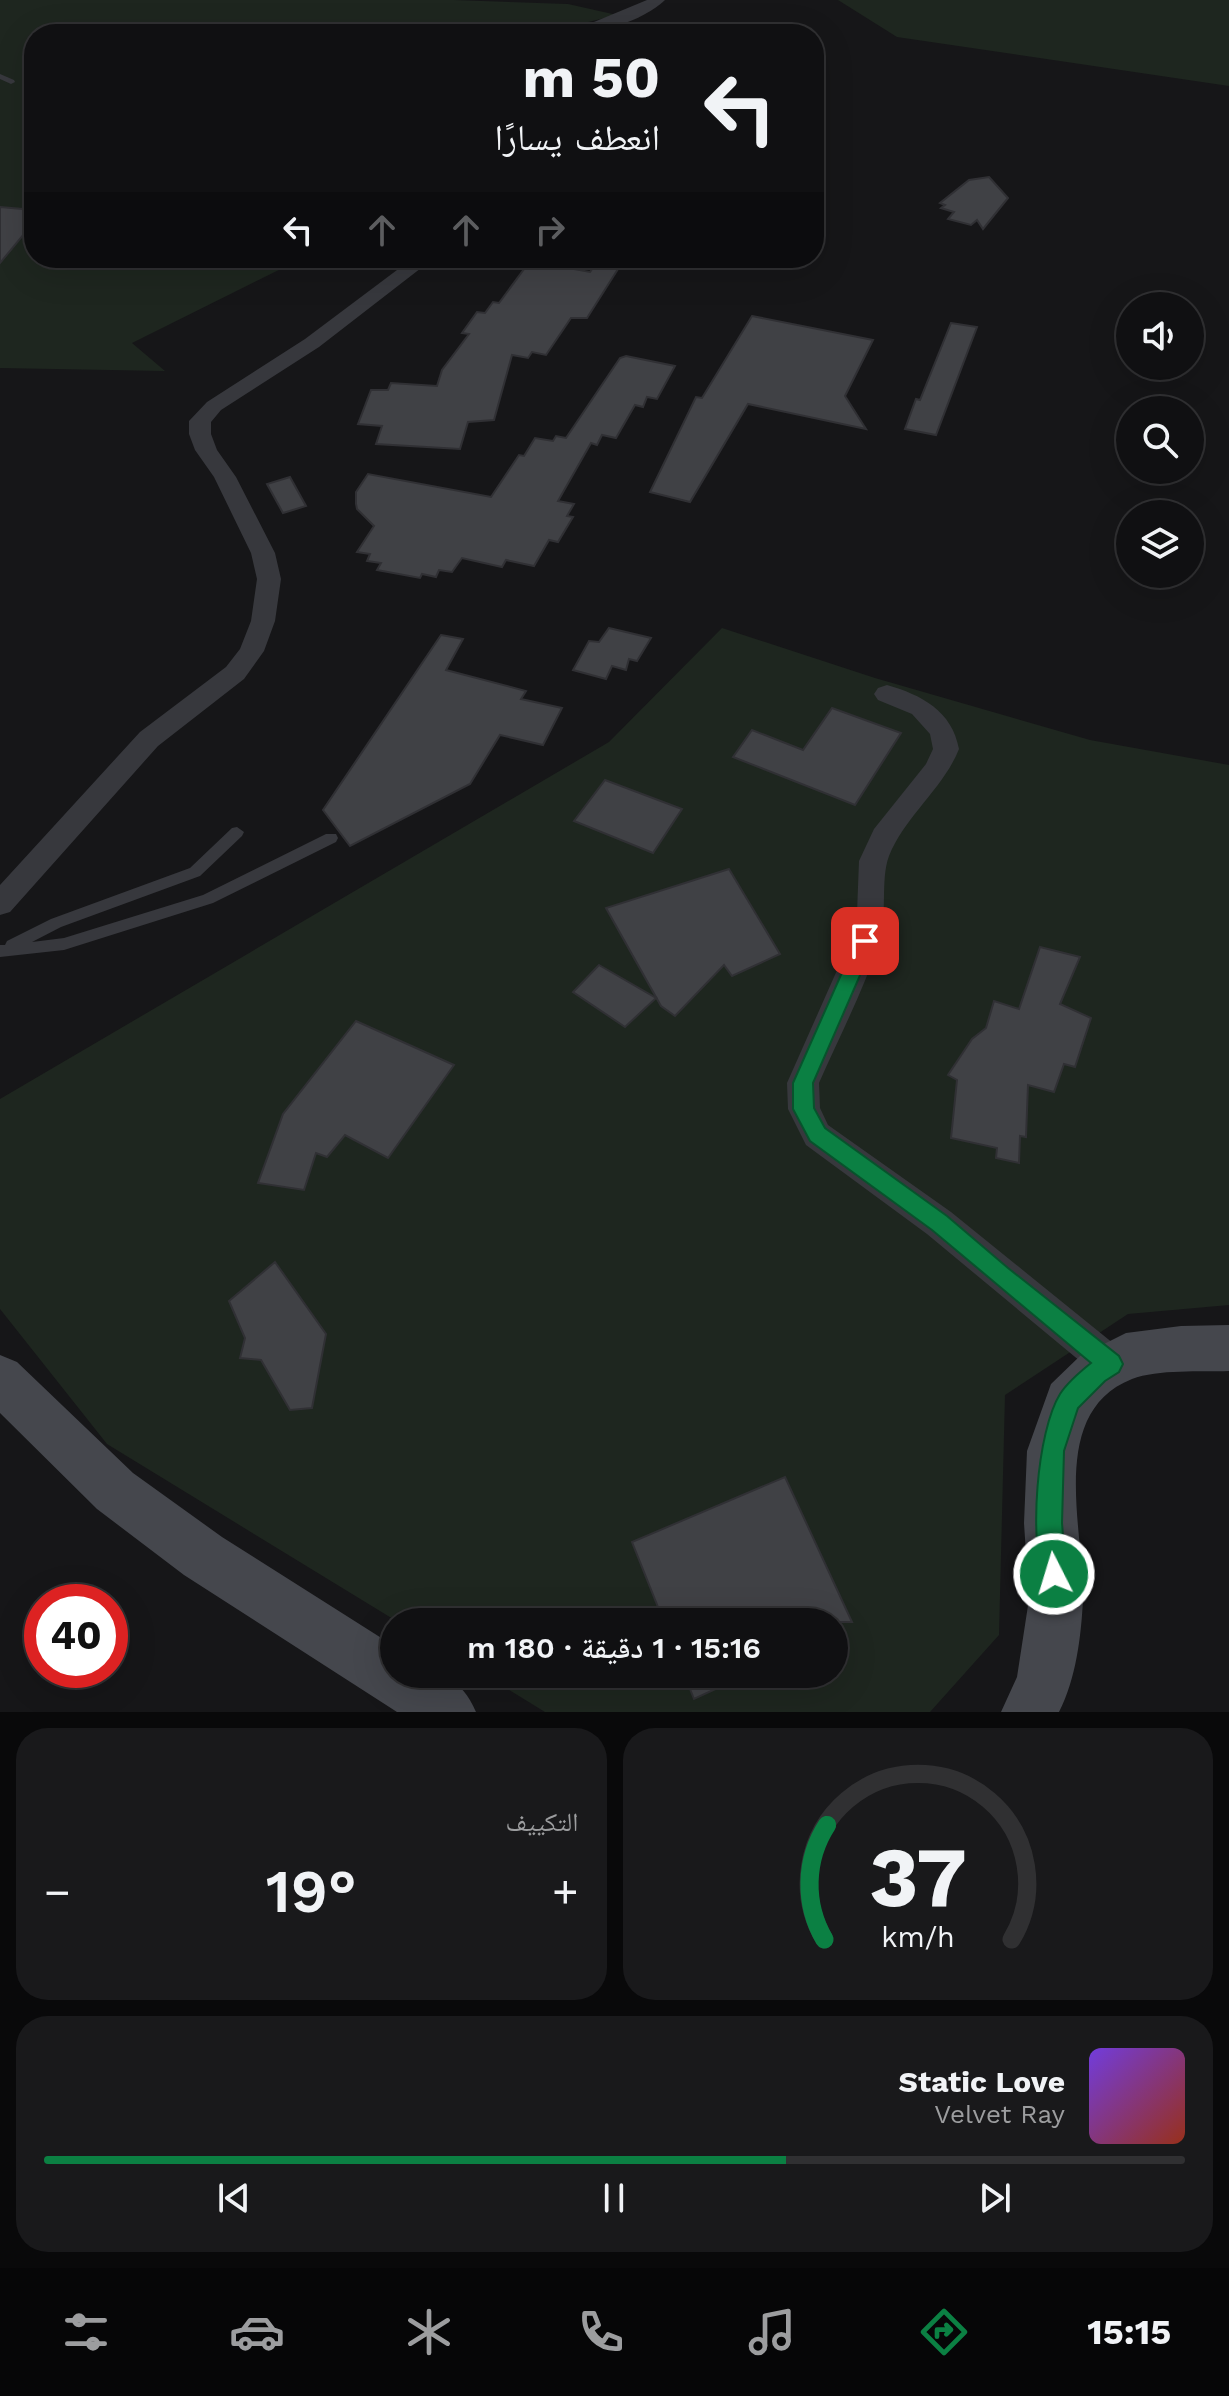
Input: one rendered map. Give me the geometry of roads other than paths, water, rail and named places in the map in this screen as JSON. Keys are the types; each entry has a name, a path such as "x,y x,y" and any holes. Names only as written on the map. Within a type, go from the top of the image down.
{"street":[{"path":"602,24 658,0"},
{"path":"0,904 141,747 179,714 235,673 252,651 263,621 269,579 263,553 225,477 206,450 200,434 200,421 214,406 312,343 412,268"},
{"path":"887,694 921,708 929,715 943,733 946,749 938,768 884,836 873,861 871,913 865,941 803,1083 804,1109 817,1135 939,1223 1111,1364"},
{"path":"1029,1712 1044,1683 1056,1599 1050,1523 1052,1451 1069,1401 1097,1373 1126,1356 1181,1349 1229,1348"},
{"path":"0,1379 115,1491 203,1556 448,1712"}],"lane":[{"path":"0,76 11,82"},
{"path":"1,950 56,923 195,872 237,832"},
{"path":"1,950 64,944 208,899 331,838"},
{"path":"195,872 208,899"}]}
